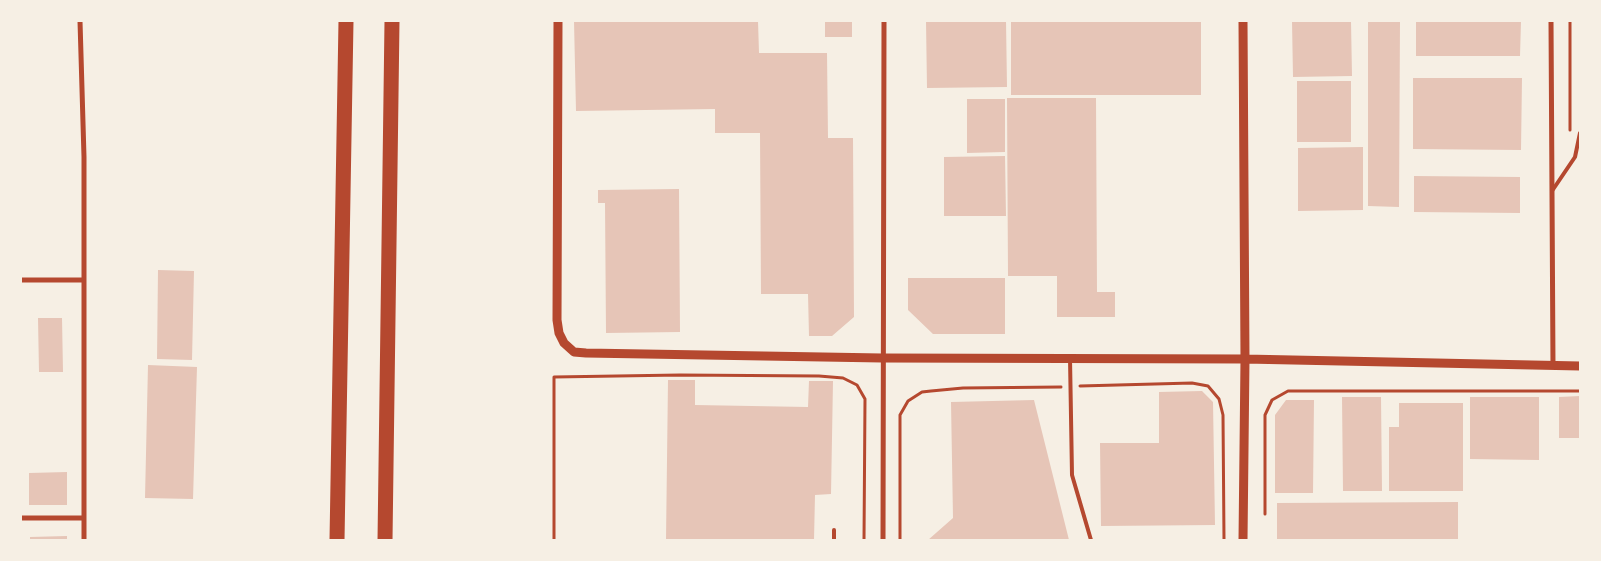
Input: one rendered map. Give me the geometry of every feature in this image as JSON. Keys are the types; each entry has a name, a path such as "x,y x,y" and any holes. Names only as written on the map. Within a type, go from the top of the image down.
{"highway":[{"path":"337,540 346,21"},
{"path":"385,540 392,21"}],"street":[{"path":"80,21 84,157 84,540"},
{"path":"558,21 557,320 558,333 564,343 574,352 882,358 1245,359 1580,366"},
{"path":"883,540 884,21"},
{"path":"1243,21 1245,359 1243,540"},
{"path":"1551,21 1553,366"},
{"path":"21,280 84,280"},
{"path":"21,518 84,518"}],"lane":[{"path":"1552,192 1575,157 1580,133"},
{"path":"1070,358 1072,475 1091,540"},
{"path":"834,530 834,540"}],"path":[{"path":"1570,21 1570,134"},
{"path":"554,540 554,376 680,375 819,376 843,378 856,385 865,399 864,540"},
{"path":"1075,386 1192,383 1208,386 1220,399 1223,415 1224,540"},
{"path":"900,540 900,416 908,401 922,392 963,388 1066,386"},
{"path":"1265,514 1265,415 1272,400 1288,391 1580,391"}],"building":[{"path":"574,21 758,21 759,53 827,53 828,138 853,138 854,317 832,336 809,336 808,294 761,294 760,133 715,133 715,109 576,111"},
{"path":"825,21 852,21 852,37 825,37"},
{"path":"926,21 1006,21 1007,87 927,88"},
{"path":"1011,21 1201,21 1201,95 1011,95"},
{"path":"1292,21 1351,21 1352,76 1293,77"},
{"path":"1368,21 1400,21 1399,207 1368,206"},
{"path":"1416,21 1521,21 1520,56 1416,56"},
{"path":"1413,78 1522,78 1521,150 1413,149"},
{"path":"1297,81 1351,81 1351,142 1297,142"},
{"path":"1007,98 1096,98 1097,292 1115,292 1115,317 1057,317 1057,276 1008,276"},
{"path":"967,99 1005,99 1005,152 967,153"},
{"path":"1363,147 1363,210 1298,211 1298,148"},
{"path":"1005,156 1006,216 944,216 944,157"},
{"path":"1414,176 1520,177 1520,213 1414,212"},
{"path":"679,189 680,332 606,333 605,203 598,203 598,190"},
{"path":"158,270 194,271 192,360 157,359"},
{"path":"908,278 1005,278 1005,334 933,334 908,310"},
{"path":"38,318 62,318 63,372 39,372"},
{"path":"148,365 197,367 193,499 145,498"},
{"path":"668,380 695,380 695,405 808,407 809,381 833,381 831,494 815,495 814,540 666,540"},
{"path":"1202,391 1213,402 1215,525 1101,526 1100,443 1159,443 1159,392"},
{"path":"1580,396 1580,438 1559,438 1559,397"},
{"path":"1342,397 1381,397 1382,491 1343,491"},
{"path":"1470,397 1539,397 1539,460 1470,459"},
{"path":"1034,400 1069,540 928,540 953,518 951,402"},
{"path":"1286,400 1314,400 1313,493 1275,493 1275,415"},
{"path":"1399,403 1463,403 1463,491 1389,491 1389,427 1399,427"},
{"path":"67,472 67,505 29,505 29,473"},
{"path":"1458,502 1458,540 1277,540 1277,503"},
{"path":"67,536 67,540 30,540 30,537"}]}
